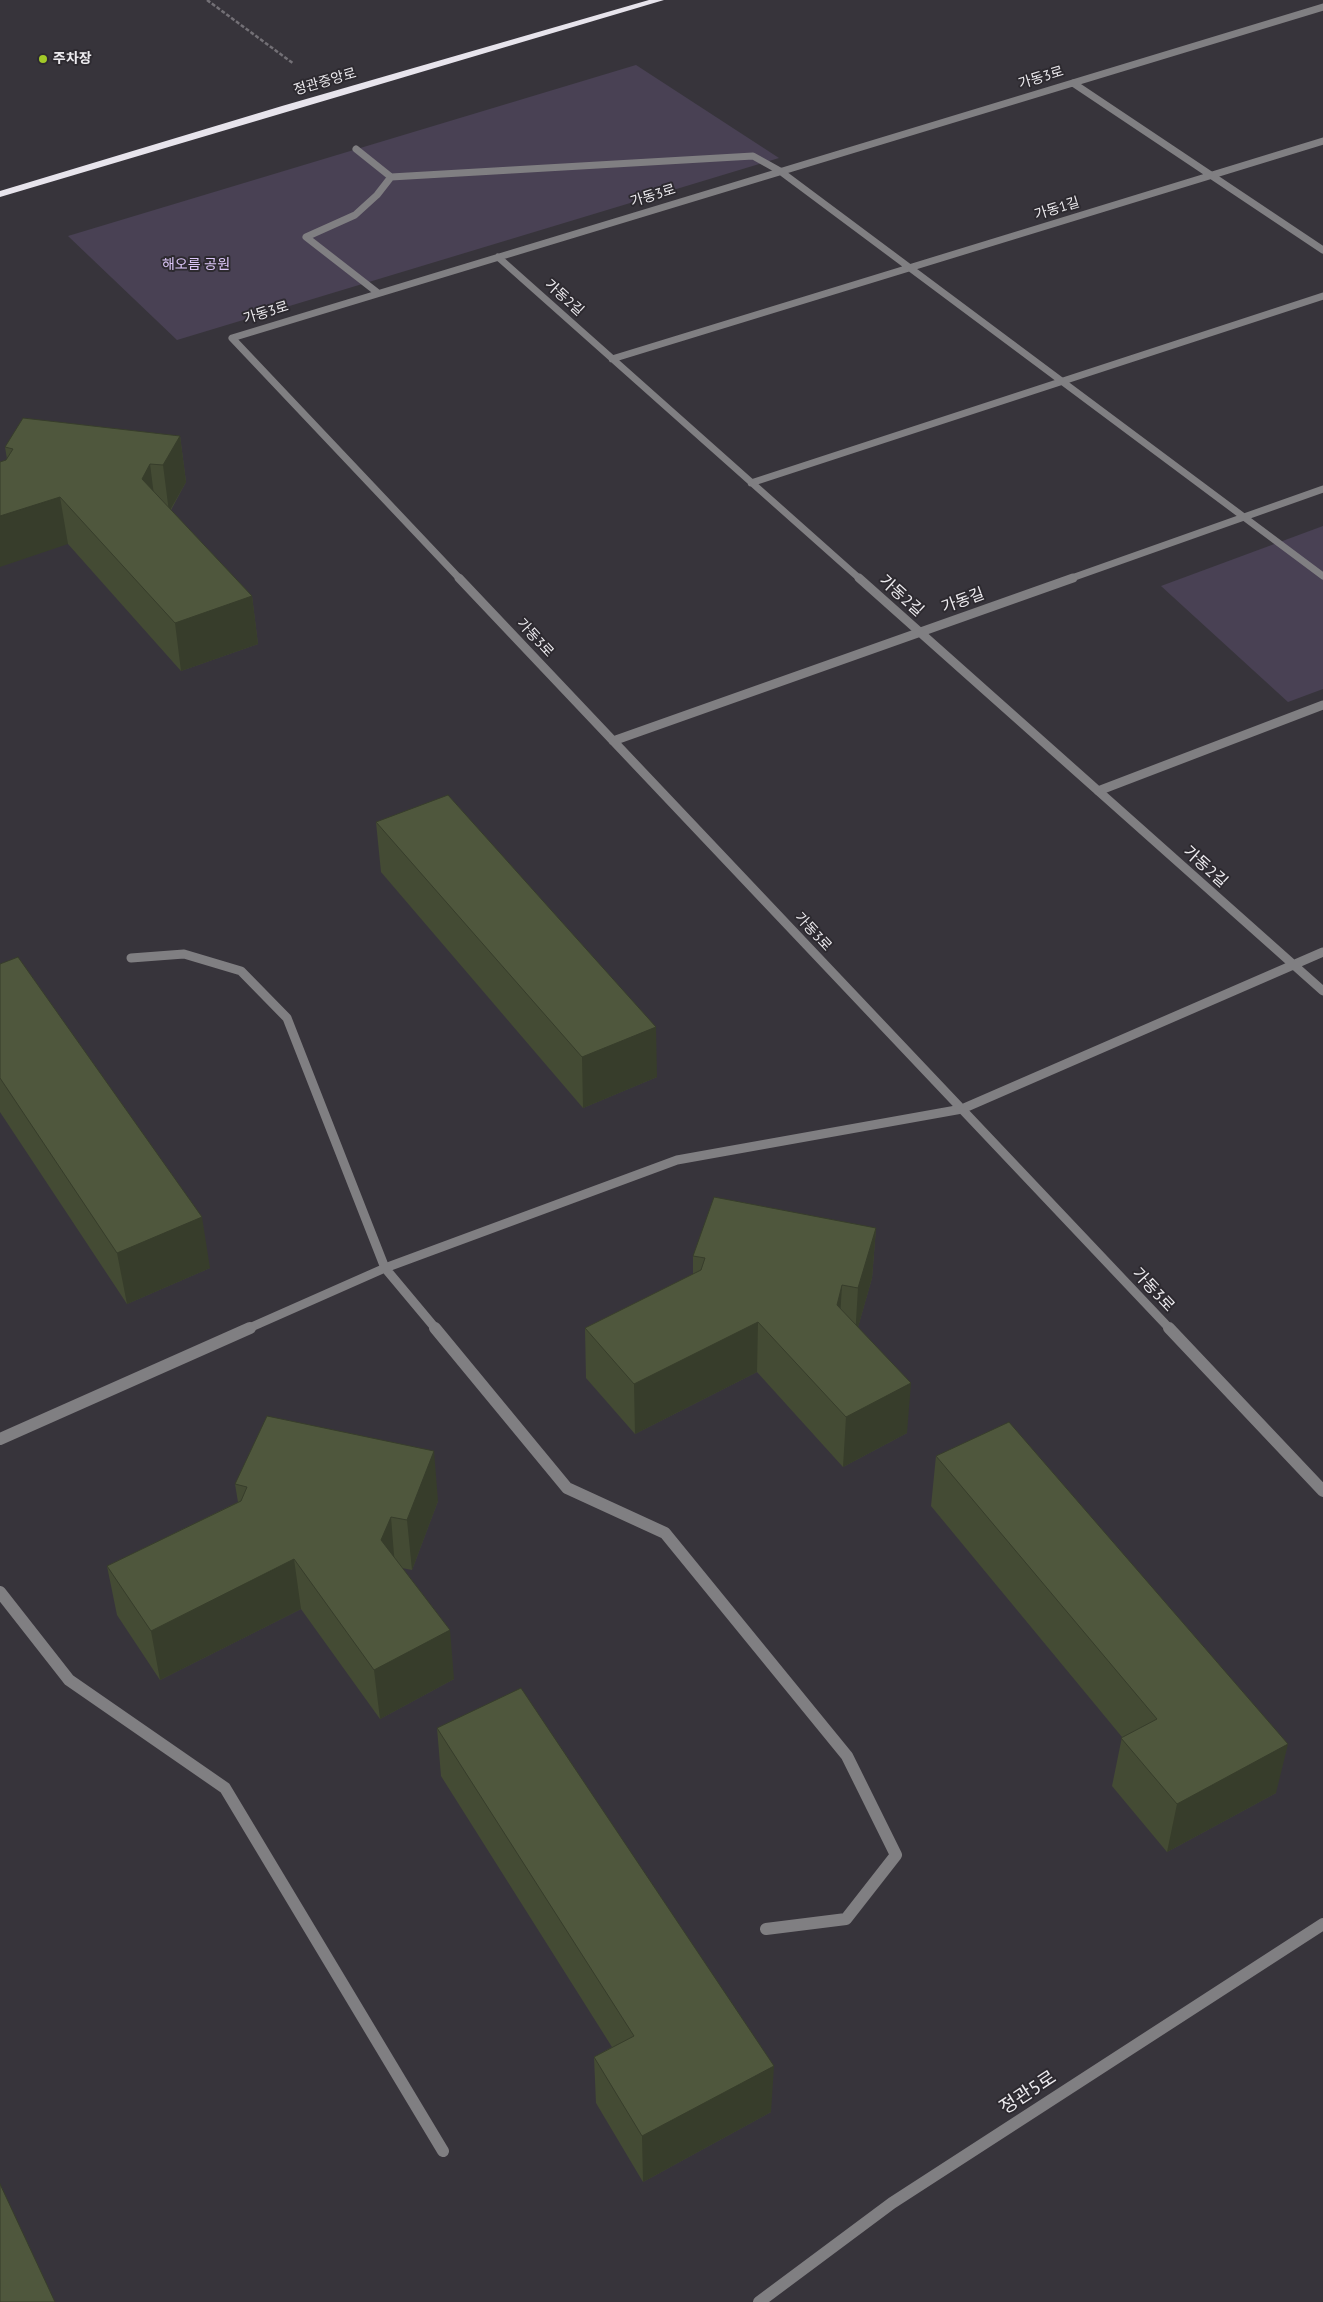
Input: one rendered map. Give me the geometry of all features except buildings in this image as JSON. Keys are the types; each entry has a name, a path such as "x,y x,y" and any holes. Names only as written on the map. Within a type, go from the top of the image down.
{"highway":[{"name":"정관중앙로","path":"0,194 660,0"}],"street":[{"name":"가동3로","path":"1323,7 232,338 1323,1491"},
{"path":"1073,83 1323,250"},
{"name":"가동1길","path":"910,267 1323,141"},
{"path":"356,149 391,177 753,156 780,171 1323,576"},
{"path":"378,293 306,237 355,215 391,177"},
{"name":"가동2길","path":"498,257 1323,991"},
{"path":"612,359 910,267"},
{"path":"751,483 1323,296"},
{"name":"가동길","path":"613,741 1323,489"},
{"path":"1098,791 1323,704"},
{"path":"0,1439 385,1268 677,1160 962,1109 1323,952"},
{"path":"131,958 184,954 241,971 287,1018 385,1268 566,1488 665,1533 847,1756 896,1855 846,1919 766,1928"},
{"path":"0,1592 70,1680 225,1788 443,2151"},
{"name":"정관5로","path":"759,2302 892,2204 1323,1924"}],"path":[{"path":"207,0 335,94"}],"green space":[{"name":"해오름 공원","path":"636,65 779,158 177,340 68,236"},
{"path":"1323,526 1323,689 1288,702 1161,586"}],"place":[{"name":"주차장","path":"43,59"}]}
